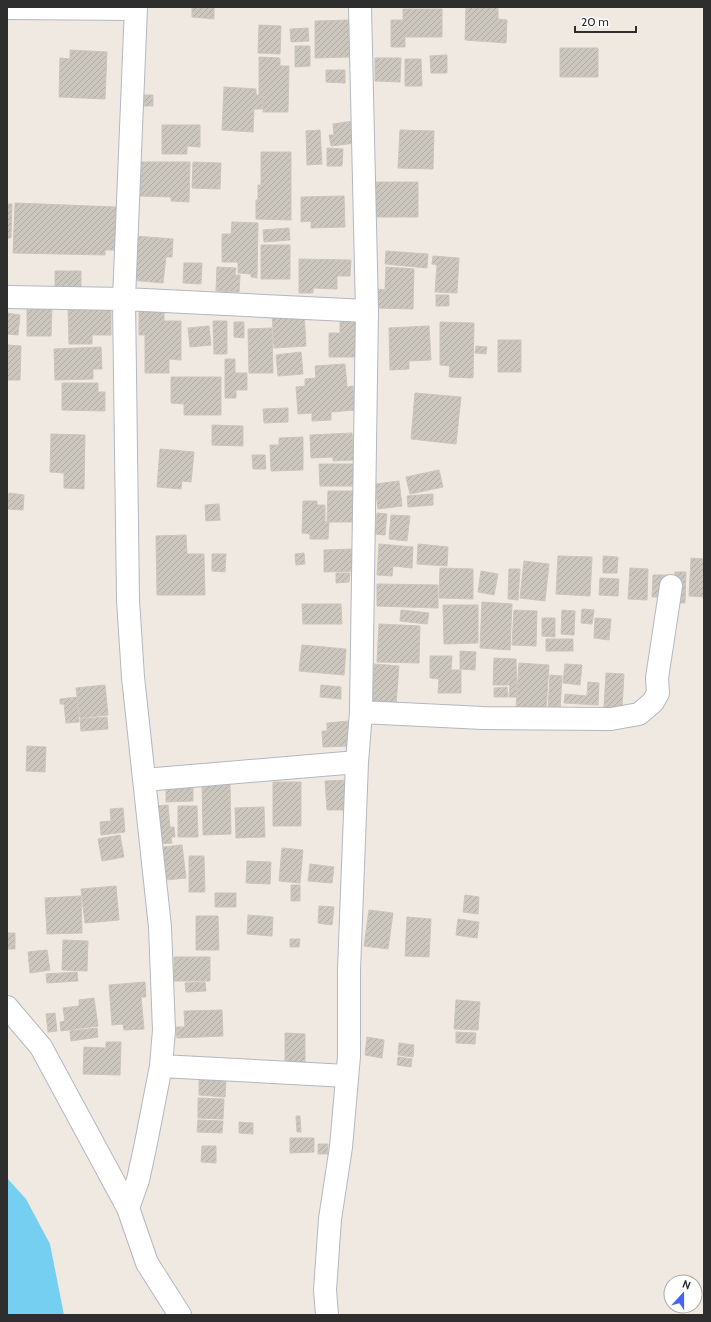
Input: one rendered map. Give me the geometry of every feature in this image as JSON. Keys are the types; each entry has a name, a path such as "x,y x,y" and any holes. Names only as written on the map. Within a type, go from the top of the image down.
{"street":[{"path":"327,1315 325,1290 330,1219 341,1146 349,1056 349,970 357,762 361,712 366,311 360,7"},
{"path":"7,8 135,8 124,300 128,600 133,678 160,927 164,1030 160,1066 138,1180 128,1208"},
{"path":"7,297 124,300 366,311"},
{"path":"361,712 483,718 611,719 639,714 653,702 658,693 657,678 671,586"},
{"path":"144,780 357,762"},
{"path":"7,1007 41,1047 128,1208 147,1263 180,1315"},
{"path":"160,1066 347,1076"}],"water":[{"path":"7,1178 26,1199 50,1244 64,1315 7,1315"}],"building":[{"path":"192,7 214,7 214,19 192,17"},
{"path":"466,7 498,7 498,19 507,20 506,43 465,40"},
{"path":"403,9 442,9 442,37 405,37 405,47 391,47 391,20 403,20"},
{"path":"350,20 350,57 315,58 315,21"},
{"path":"259,25 281,26 280,54 258,53"},
{"path":"308,28 309,41 291,42 290,29"},
{"path":"295,46 310,46 310,66 295,67"},
{"path":"560,48 598,48 598,77 560,77"},
{"path":"70,50 107,52 105,99 59,97 60,58 70,59"},
{"path":"447,55 447,73 431,73 430,56"},
{"path":"259,57 280,58 280,66 289,66 288,112 263,112 263,95 259,95"},
{"path":"375,58 401,58 400,82 375,81"},
{"path":"405,59 421,59 422,86 405,86"},
{"path":"326,70 345,70 345,83 326,82"},
{"path":"224,87 256,89 256,95 263,95 262,109 254,109 253,132 222,130"},
{"path":"142,95 153,95 153,106 142,106"},
{"path":"353,121 356,143 331,146 329,135 334,135 333,124"},
{"path":"162,125 200,125 200,147 187,146 187,154 162,154"},
{"path":"320,130 322,164 307,165 306,131"},
{"path":"400,130 434,131 433,169 398,168"},
{"path":"327,148 343,149 342,166 327,166"},
{"path":"261,152 291,152 291,220 256,219 258,185 261,185"},
{"path":"140,162 190,162 189,202 171,201 171,197 140,196"},
{"path":"193,162 221,163 220,189 192,188"},
{"path":"375,182 418,182 418,217 375,217"},
{"path":"344,196 345,227 311,228 311,221 301,222 301,197"},
{"path":"15,203 116,207 115,250 105,250 105,255 13,253"},
{"path":"7,204 12,204 11,238 7,238"},
{"path":"232,222 258,223 257,278 251,277 251,274 238,273 238,262 222,262 222,234 231,234"},
{"path":"289,228 290,240 264,242 263,230"},
{"path":"135,236 173,239 172,257 166,257 163,283 131,280"},
{"path":"261,245 290,245 290,279 261,279"},
{"path":"386,251 428,254 427,268 385,264"},
{"path":"433,256 459,258 457,293 435,292 437,265 432,264"},
{"path":"299,259 351,260 350,276 337,276 337,289 313,288 313,293 299,293"},
{"path":"184,263 202,263 201,284 183,283"},
{"path":"217,267 236,268 235,275 240,275 239,292 216,291"},
{"path":"386,267 414,269 413,309 376,308 377,289 385,290"},
{"path":"55,271 81,271 81,292 55,292"},
{"path":"436,295 449,295 449,306 436,306"},
{"path":"27,307 52,307 51,336 27,336"},
{"path":"111,307 111,335 92,335 92,344 69,344 68,308"},
{"path":"139,307 164,307 164,321 181,321 181,360 169,359 169,373 145,373 145,335 139,335"},
{"path":"304,312 306,346 274,348 272,314"},
{"path":"7,313 20,315 18,335 7,334"},
{"path":"340,320 358,320 358,357 329,357 329,333 340,333"},
{"path":"213,321 227,321 227,354 214,354"},
{"path":"234,322 244,322 244,338 234,337"},
{"path":"440,322 474,323 473,378 449,377 450,366 440,365"},
{"path":"209,326 211,345 190,347 188,328"},
{"path":"429,326 431,360 409,361 409,369 390,370 389,328"},
{"path":"272,328 273,373 249,373 248,329"},
{"path":"498,340 521,340 521,372 498,372"},
{"path":"7,345 21,346 20,380 7,380"},
{"path":"476,346 487,347 486,354 475,353"},
{"path":"101,347 102,369 93,369 93,379 55,380 54,349"},
{"path":"301,352 303,374 278,376 276,355"},
{"path":"225,359 235,359 235,373 247,373 247,390 236,390 236,398 225,398"},
{"path":"345,364 347,387 353,386 355,410 331,412 331,420 312,421 312,413 298,414 296,387 305,386 305,379 316,378 315,366"},
{"path":"171,377 221,377 221,415 184,415 184,404 171,403"},
{"path":"62,383 98,383 98,392 105,392 105,411 62,410"},
{"path":"415,393 461,397 456,444 411,439"},
{"path":"288,408 288,422 264,423 263,409"},
{"path":"212,425 243,426 243,446 212,445"},
{"path":"352,433 354,460 333,461 333,457 311,458 310,435"},
{"path":"51,434 85,435 84,489 64,488 64,473 50,472"},
{"path":"303,437 303,470 271,471 270,445 279,445 279,438"},
{"path":"160,449 194,452 191,482 182,481 181,489 157,487"},
{"path":"252,455 265,455 266,469 253,469"},
{"path":"319,464 357,464 357,486 320,486"},
{"path":"439,470 443,487 410,494 406,477"},
{"path":"399,481 402,506 378,509 375,484"},
{"path":"328,491 358,491 357,522 327,522"},
{"path":"9,493 24,495 23,510 7,509"},
{"path":"433,494 433,505 408,507 407,496"},
{"path":"303,501 317,501 317,505 325,505 325,522 329,522 328,539 310,539 310,534 302,533"},
{"path":"219,504 220,520 206,521 205,505"},
{"path":"377,513 387,514 385,535 375,534"},
{"path":"391,515 410,516 407,541 389,539"},
{"path":"186,535 187,554 204,554 205,595 157,595 156,536"},
{"path":"379,544 413,547 412,568 393,566 392,576 377,575"},
{"path":"418,544 448,547 447,566 417,564"},
{"path":"354,549 355,571 324,572 324,550"},
{"path":"304,553 305,564 296,565 295,554"},
{"path":"212,554 226,554 225,572 212,571"},
{"path":"558,556 592,557 590,596 556,594"},
{"path":"603,556 618,557 617,573 603,573"},
{"path":"691,558 704,559 704,597 689,596"},
{"path":"524,561 549,564 545,601 520,598"},
{"path":"440,568 473,569 473,599 439,598"},
{"path":"630,568 648,569 647,600 628,599"},
{"path":"509,569 520,569 518,600 508,599"},
{"path":"481,571 498,574 494,595 478,592"},
{"path":"675,572 686,572 685,603 674,603"},
{"path":"336,573 350,573 349,582 336,583"},
{"path":"653,575 668,575 667,597 652,597"},
{"path":"600,578 619,579 618,596 599,595"},
{"path":"377,584 438,585 438,608 377,606"},
{"path":"482,602 512,604 510,650 480,648"},
{"path":"302,604 341,604 342,624 303,624"},
{"path":"443,605 478,605 478,643 444,644"},
{"path":"582,609 594,610 592,624 581,623"},
{"path":"401,610 429,613 427,624 400,621"},
{"path":"514,610 537,611 536,646 512,645"},
{"path":"562,610 575,611 574,635 561,634"},
{"path":"542,618 555,618 555,637 542,636"},
{"path":"595,618 611,619 609,640 594,638"},
{"path":"379,624 420,626 419,663 377,662"},
{"path":"546,639 573,639 573,651 546,651"},
{"path":"302,645 346,649 344,675 299,671"},
{"path":"460,651 476,652 475,670 460,669"},
{"path":"430,656 452,656 451,670 461,670 461,693 438,693 439,679 430,678"},
{"path":"494,658 516,659 517,697 509,697 510,685 493,685"},
{"path":"519,663 549,665 546,710 516,708"},
{"path":"374,664 399,666 396,705 372,703"},
{"path":"565,664 582,665 580,685 563,683"},
{"path":"606,673 624,674 622,708 604,707"},
{"path":"550,675 562,676 560,711 548,710"},
{"path":"588,682 599,683 598,705 564,703 565,694 587,696"},
{"path":"105,685 108,715 80,718 76,688"},
{"path":"321,685 341,687 341,699 320,697"},
{"path":"507,687 508,697 494,697 494,688"},
{"path":"77,697 79,722 66,723 64,704 60,704 60,699"},
{"path":"107,717 108,729 81,731 80,719"},
{"path":"349,721 350,746 323,747 322,731 327,731 327,723"},
{"path":"27,746 46,747 45,772 26,771"},
{"path":"350,780 351,810 327,810 325,781"},
{"path":"202,782 230,782 231,834 203,835"},
{"path":"273,782 301,782 301,826 273,826"},
{"path":"193,784 193,801 166,802 166,785"},
{"path":"168,805 170,827 174,827 175,837 171,837 172,843 158,844 155,806"},
{"path":"178,806 197,806 198,837 178,837"},
{"path":"264,807 265,837 236,838 235,808"},
{"path":"123,808 125,832 101,835 100,822 111,821 110,809"},
{"path":"120,835 124,857 102,861 98,839"},
{"path":"182,845 186,878 166,880 163,847"},
{"path":"282,848 303,850 300,883 279,881"},
{"path":"189,856 204,856 205,892 189,892"},
{"path":"247,861 271,862 270,884 246,883"},
{"path":"310,864 334,867 332,883 308,881"},
{"path":"291,885 300,885 300,901 291,901"},
{"path":"116,886 119,920 85,923 81,889"},
{"path":"215,893 236,893 236,907 215,907"},
{"path":"465,895 479,897 478,914 463,912"},
{"path":"81,896 82,933 47,934 45,898"},
{"path":"319,906 334,907 332,925 318,923"},
{"path":"369,910 393,913 388,949 364,946"},
{"path":"248,915 273,917 272,936 247,934"},
{"path":"196,916 218,916 219,950 196,950"},
{"path":"407,917 431,919 429,957 405,956"},
{"path":"458,919 479,922 477,938 456,935"},
{"path":"7,933 15,933 15,949 7,949"},
{"path":"290,939 300,939 299,947 290,947"},
{"path":"63,940 88,941 87,971 62,970"},
{"path":"47,950 50,970 30,973 28,952"},
{"path":"174,957 210,957 210,981 174,981"},
{"path":"77,972 78,981 47,983 46,974"},
{"path":"145,982 146,997 141,997 144,1029 124,1030 123,1024 112,1025 109,985"},
{"path":"205,982 206,991 186,992 185,983"},
{"path":"94,998 98,1026 61,1031 60,1022 65,1021 63,1008 79,1006 79,1000"},
{"path":"456,1000 480,1002 478,1030 454,1029"},
{"path":"222,1010 223,1036 177,1038 176,1027 185,1027 184,1011"},
{"path":"55,1013 57,1031 48,1032 46,1014"},
{"path":"97,1028 98,1037 71,1041 70,1031"},
{"path":"456,1032 476,1033 475,1044 456,1043"},
{"path":"285,1033 305,1034 305,1063 285,1063"},
{"path":"367,1037 384,1040 382,1058 365,1055"},
{"path":"106,1042 121,1042 120,1075 83,1074 84,1047 106,1048"},
{"path":"399,1043 414,1045 413,1057 398,1055"},
{"path":"398,1057 412,1059 411,1067 397,1065"},
{"path":"199,1078 226,1080 225,1097 199,1095"},
{"path":"198,1098 224,1099 223,1119 198,1118"},
{"path":"296,1116 300,1116 301,1132 297,1132"},
{"path":"198,1120 223,1121 222,1133 197,1132"},
{"path":"239,1122 253,1123 253,1134 239,1133"},
{"path":"290,1138 314,1138 314,1152 290,1153"},
{"path":"318,1144 328,1144 328,1154 318,1154"},
{"path":"202,1146 216,1146 216,1163 201,1162"}]}
